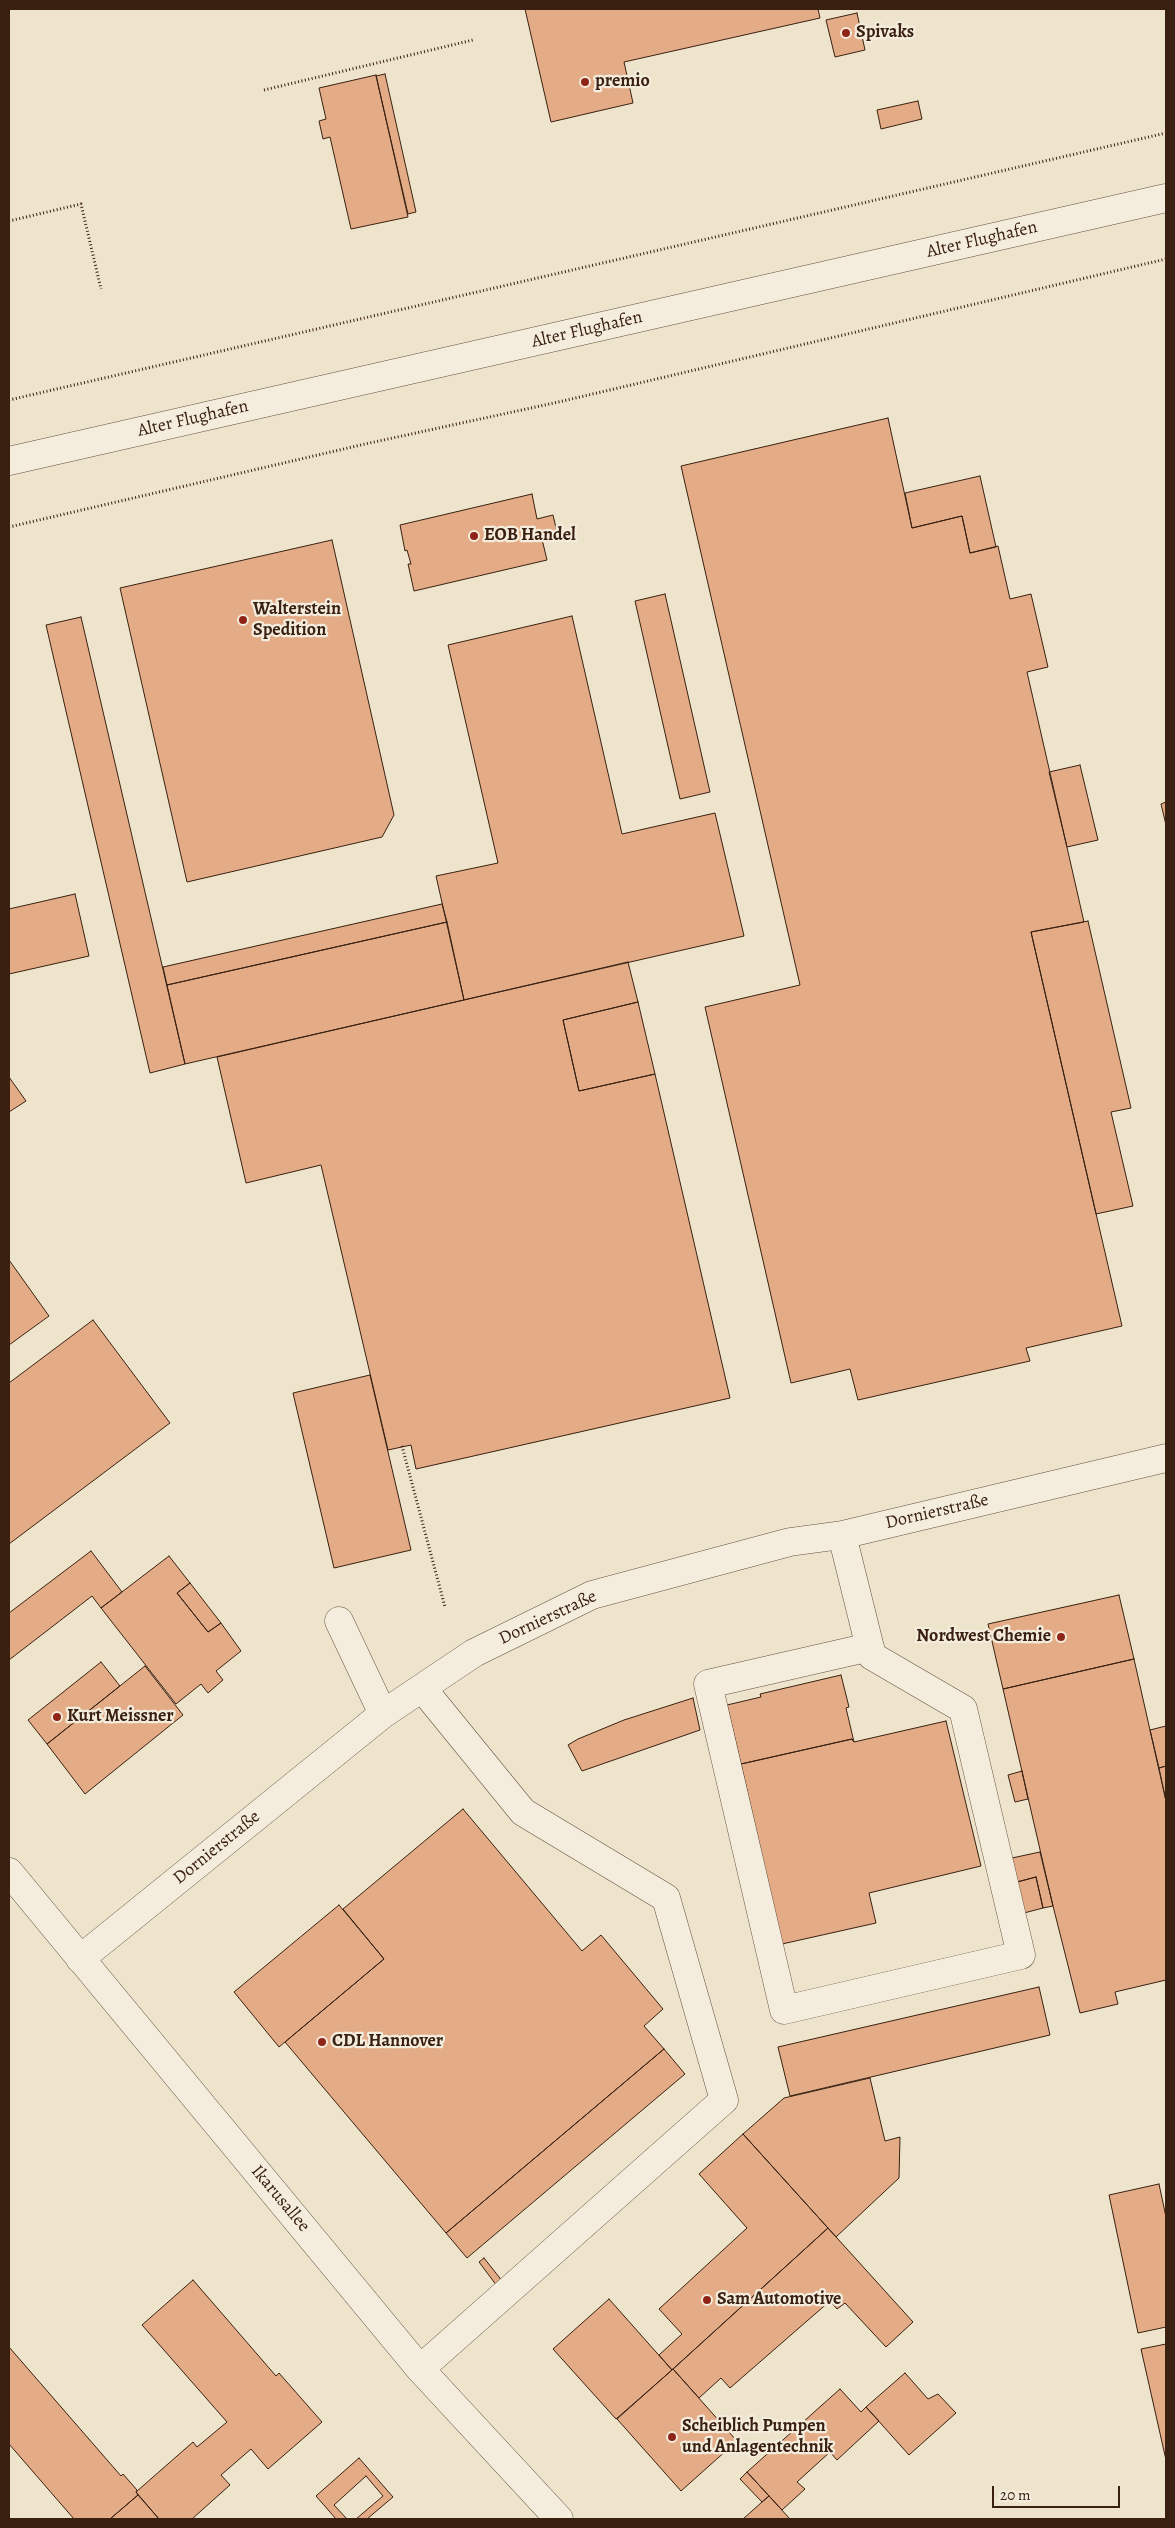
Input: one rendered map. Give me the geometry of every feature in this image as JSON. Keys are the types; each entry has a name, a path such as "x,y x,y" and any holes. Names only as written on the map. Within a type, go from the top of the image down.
{"street":[{"name":"Alter Flughafen","path":"9,461 1166,198"},
{"name":"Dornierstraße","path":"80,1959 383,1714 474,1653 592,1595 790,1542 842,1535 1166,1458"},
{"path":"842,1535 870,1647 872,1656 963,1709 1020,1955 784,2010 708,1684 870,1647"},
{"path":"339,1622 383,1714"},
{"path":"420,2369 724,2100 666,1898 523,1812 422,1688"},
{"name":"Ikarusallee","path":"9,1872 420,2369 559,2519"}],"path":[{"path":"264,90 473,40"},
{"path":"9,400 1166,133"},
{"path":"9,221 81,204 101,289"},
{"path":"9,527 365,444 564,401 1166,259"},
{"path":"402,1446 445,1607"}],"building":[{"name":"premio","path":"525,9 818,9 820,18 624,62 633,103 551,122"},
{"path":"857,13 865,50 835,57 826,20"},
{"path":"385,74 416,212 408,214 376,76"},
{"path":"376,75 408,217 351,229 330,137 323,139 319,121 326,119 319,88"},
{"path":"918,101 922,119 881,129 877,110"},
{"path":"888,418 912,528 962,516 970,553 998,546 1010,599 1031,594 1048,667 1027,672 1084,922 1031,932 1122,1326 1026,1348 1030,1361 858,1400 850,1369 791,1383 705,1007 800,985 681,466"},
{"path":"980,476 996,547 970,553 962,516 912,528 905,493"},
{"path":"532,494 537,519 553,515 557,532 541,535 547,560 414,591 408,564 411,564 407,550 405,551 400,525"},
{"path":"332,540 394,815 382,837 187,882 120,588"},
{"path":"665,594 710,792 680,799 635,601"},
{"path":"572,616 622,834 715,813 744,936 464,1000 436,876 498,863 448,645"},
{"path":"81,617 185,1064 150,1073 46,625"},
{"path":"1080,765 1098,840 1067,847 1049,772"},
{"path":"1166,802 1166,825 1161,804"},
{"path":"75,894 89,956 9,974 9,909"},
{"path":"442,904 447,922 167,985 163,967"},
{"path":"1088,921 1131,1108 1111,1112 1133,1206 1096,1214 1031,932"},
{"path":"447,922 464,1000 185,1064 167,985"},
{"path":"628,962 638,1002 563,1020 579,1091 655,1074 730,1398 416,1469 411,1445 388,1450 321,1165 246,1183 217,1057"},
{"path":"638,1002 655,1074 579,1091 563,1020"},
{"path":"9,1077 26,1101 9,1112"},
{"path":"9,1260 49,1316 9,1345"},
{"path":"93,1320 170,1423 9,1544 9,1383"},
{"path":"370,1375 411,1550 334,1568 293,1393"},
{"path":"91,1551 122,1592 101,1608 92,1596 9,1660 9,1613"},
{"path":"169,1556 190,1583 177,1593 208,1632 221,1623 241,1651 216,1671 223,1680 208,1693 201,1684 176,1704 101,1608"},
{"path":"190,1583 221,1623 208,1632 177,1593"},
{"path":"1119,1595 1134,1659 1003,1689 988,1624"},
{"path":"1134,1659 1166,1801 1166,1980 1115,1992 1118,2004 1080,2013 1053,1906 1003,1689"},
{"path":"101,1662 120,1686 47,1744 28,1720"},
{"path":"145,1666 183,1715 85,1794 47,1744"},
{"path":"841,1675 849,1707 846,1708 854,1742 852,1739 741,1764 727,1705 761,1697 760,1694"},
{"path":"693,1698 700,1730 582,1771 568,1745 624,1720"},
{"path":"946,1721 981,1866 869,1893 876,1923 782,1944 741,1764 852,1739 854,1742"},
{"path":"1166,1726 1166,1766 1159,1768 1150,1730"},
{"path":"1166,1766 1166,1801 1159,1768"},
{"path":"1022,1771 1028,1799 1015,1802 1008,1775"},
{"path":"463,1809 582,1951 601,1935 663,2009 644,2026 664,2049 446,2233 285,2042 384,1959 343,1909"},
{"path":"1040,1852 1053,1906 1043,1908 1036,1877 1017,1882 1012,1858"},
{"path":"1036,1877 1043,1908 1024,1913 1017,1882"},
{"path":"339,1905 384,1959 279,2047 234,1992"},
{"path":"1039,1987 1050,2035 790,2096 778,2047"},
{"path":"664,2049 685,2074 467,2258 446,2233"},
{"path":"870,2078 885,2141 900,2137 899,2178 836,2237 743,2134 784,2098"},
{"path":"743,2134 828,2228 672,2370 659,2355 682,2334 659,2309 747,2228 699,2174"},
{"path":"1159,2184 1166,2217 1166,2327 1138,2333 1109,2195"},
{"path":"828,2228 913,2322 886,2347 845,2303 837,2309 830,2301 730,2388 721,2378 699,2398 673,2369"},
{"path":"484,2258 503,2282 497,2286 479,2262"},
{"path":"193,2280 276,2376 279,2373 322,2422 268,2469 251,2449 221,2475 230,2485 192,2519 159,2519 136,2492 193,2442 197,2447 227,2422 142,2325"},
{"path":"609,2299 672,2370 616,2419 553,2349"},
{"path":"1166,2344 1166,2460 1141,2349"},
{"path":"9,2347 121,2476 123,2474 137,2490 138,2495 110,2519 74,2519 9,2444"},
{"path":"673,2369 737,2441 681,2491 617,2419"},
{"path":"905,2373 928,2399 938,2394 956,2413 909,2455 866,2407"},
{"path":"840,2389 861,2412 866,2407 879,2421 837,2460 830,2452 797,2482 805,2489 782,2510 747,2472"},
{"path":"359,2458 393,2497 367,2519 336,2519 316,2496"},
{"path":"747,2472 769,2496 762,2502 740,2479"},
{"path":"366,2476 383,2496 356,2519 347,2519 334,2505"},
{"path":"138,2495 159,2519 110,2519"},
{"path":"769,2496 790,2519 743,2519 762,2502"}],"place":[{"name":"Spivaks","path":"846,33"},
{"name":"premio","path":"585,82"},
{"name":"EOB Handel","path":"474,536"},
{"name":"Walterstein Spedition","path":"243,620"},
{"name":"Nordwest Chemie","path":"1061,1637"},
{"name":"Kurt Meissner","path":"57,1717"},
{"name":"CDL Hannover","path":"322,2042"},
{"name":"Sam Automotive","path":"707,2300"},
{"name":"Scheiblich Pumpen und Anlagentechnik","path":"672,2437"}]}
